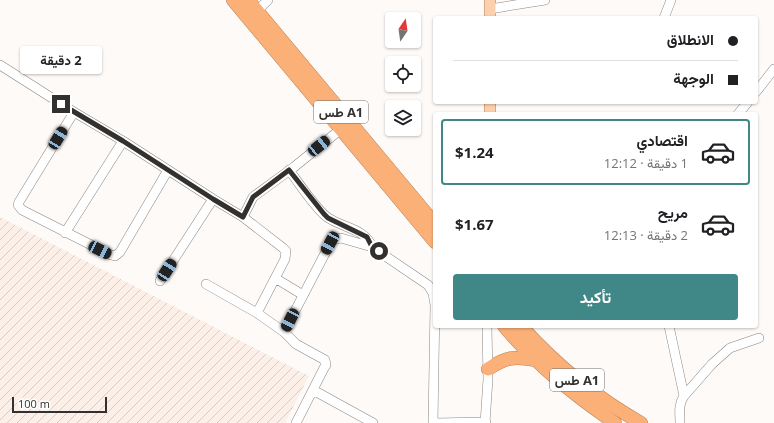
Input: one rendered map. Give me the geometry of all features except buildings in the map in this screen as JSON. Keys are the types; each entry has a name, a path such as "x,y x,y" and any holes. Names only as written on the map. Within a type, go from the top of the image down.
{"highway":[{"name":"طس A1","path":"239,1 257,11 433,222"},
{"name":"طس A1","path":"239,1 341,129 433,240"},
{"name":"طس A1","path":"506,328 535,360 579,398 615,423"},
{"name":"طس A1","path":"523,328 540,347 569,374 609,404 641,423"},
{"path":"488,369 502,360 511,358 520,357 535,360"}],"street":[{"path":"257,11 268,0"},
{"path":"490,9 545,0"},
{"path":"665,16 671,0"},
{"path":"0,65 243,217 278,243 286,251 285,259 257,313"},
{"path":"758,89 774,69"},
{"path":"740,112 746,104"},
{"path":"74,112 19,202 18,205 22,210 65,233 116,256 120,252 168,170"},
{"path":"243,217 253,197 341,129"},
{"path":"65,233 123,141"},
{"path":"289,170 328,218 367,237 372,247"},
{"path":"160,281 213,199"},
{"path":"284,332 332,240 341,238 372,247 428,285 433,293"},
{"path":"275,278 303,295"},
{"path":"206,284 257,313 284,332 296,344 325,360 324,368 296,423"},
{"path":"435,328 434,423 486,422 488,369 487,328"},
{"path":"669,328 684,396"},
{"path":"680,423 680,402 712,364 730,348 759,338"},
{"path":"313,390 373,423"}],"shaded area":[{"path":"0,217 309,376 285,423 0,423"}],"route":[{"path":"61,104 123,141 243,217 253,197 289,170 328,218 363,234 370,240 372,247 379,251"}]}
